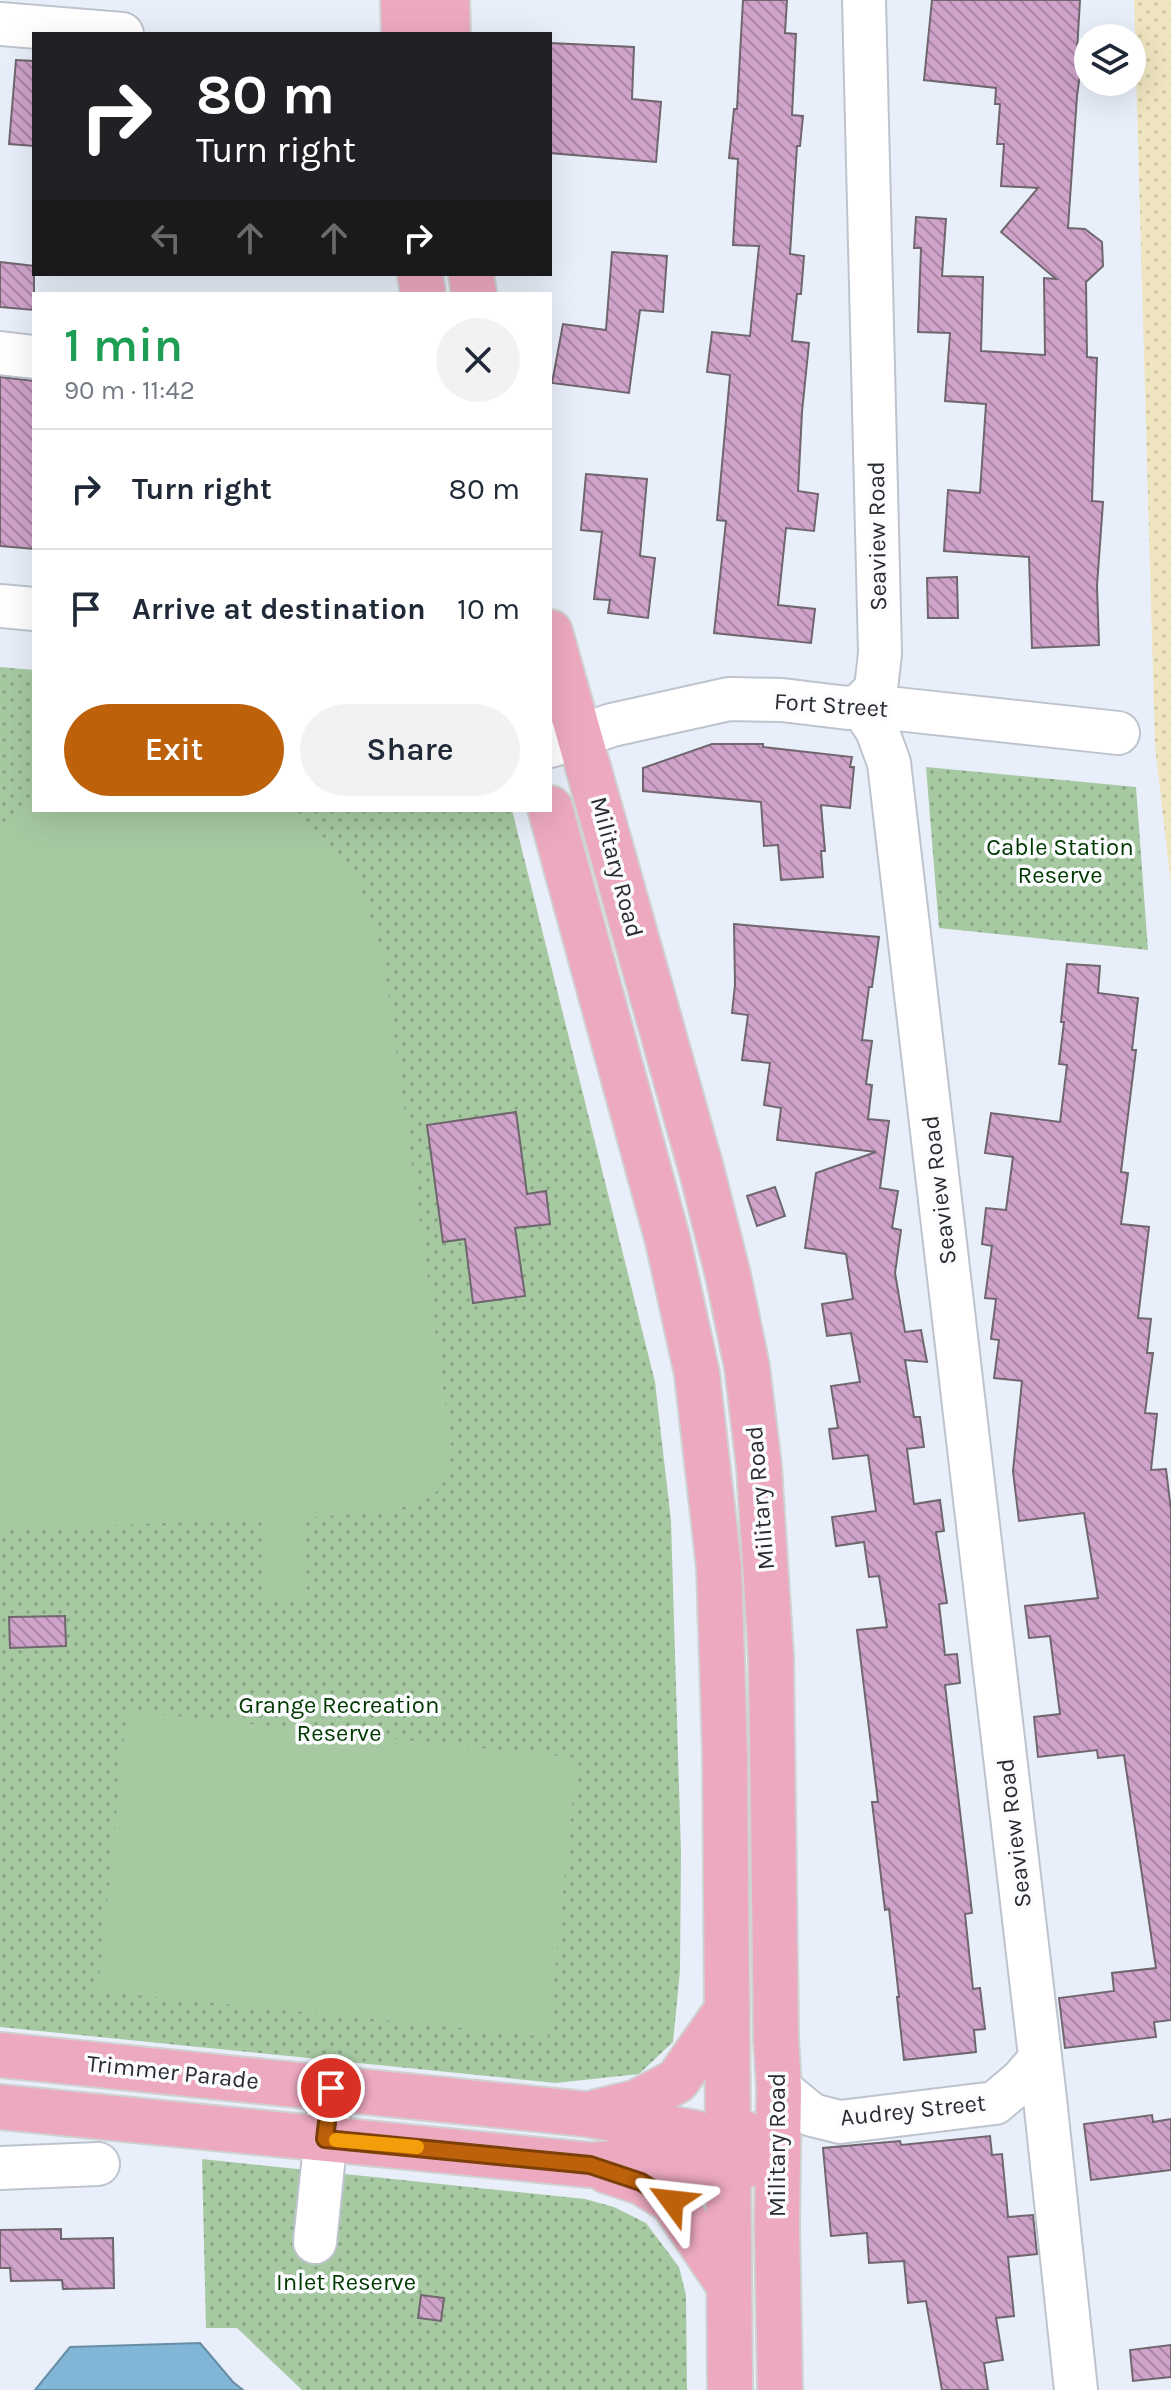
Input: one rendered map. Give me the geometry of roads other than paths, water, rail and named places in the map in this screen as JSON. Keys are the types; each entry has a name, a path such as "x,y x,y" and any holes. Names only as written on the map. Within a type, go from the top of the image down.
{"main road":[{"path":"403,0 404,32"},
{"path":"447,0 448,32"},
{"name":"Military Road","path":"552,646 565,740 713,1216 747,1367 759,1467 770,1643 779,2088 777,2224 780,2390"},
{"name":"Military Road","path":"551,812 668,1241 697,1374 719,1567 725,1753 730,2390"},
{"name":"Trimmer Parade","path":"585,2114 637,2102 677,2081 726,2011"},
{"path":"8,2107 590,2165 640,2161 701,2167 729,2152 747,2133 756,2109 756,2087 776,2038"},
{"name":"Trimmer Parade","path":"0,2055 585,2114 696,2133 743,2164 777,2224"},
{"path":"590,2165 641,2182 672,2201 728,2284"}],"street":[{"name":"Seaview Road","path":"864,0 880,653 876,689 860,705 877,730 889,763 1076,2390"},
{"path":"0,24 98,32"},
{"path":"0,353 32,357"},
{"path":"0,606 32,609"},
{"name":"Fort Street","path":"565,740 729,699 782,700 848,708 860,705 1118,733"},
{"name":"Audrey Street","path":"779,2088 812,2115 840,2122 995,2103 1022,2080 1040,2059"},
{"path":"315,2242 331,2088"},
{"path":"8,2107 6,2168 98,2164"}],"water":[{"path":"200,2343 243,2390 35,2390 70,2347"}],"park label":[{"name":"Cable Station Reserve","path":"1060,861"},
{"name":"Grange Recreation Reserve","path":"339,1719"},
{"name":"Inlet Reserve","path":"346,2282"}]}
